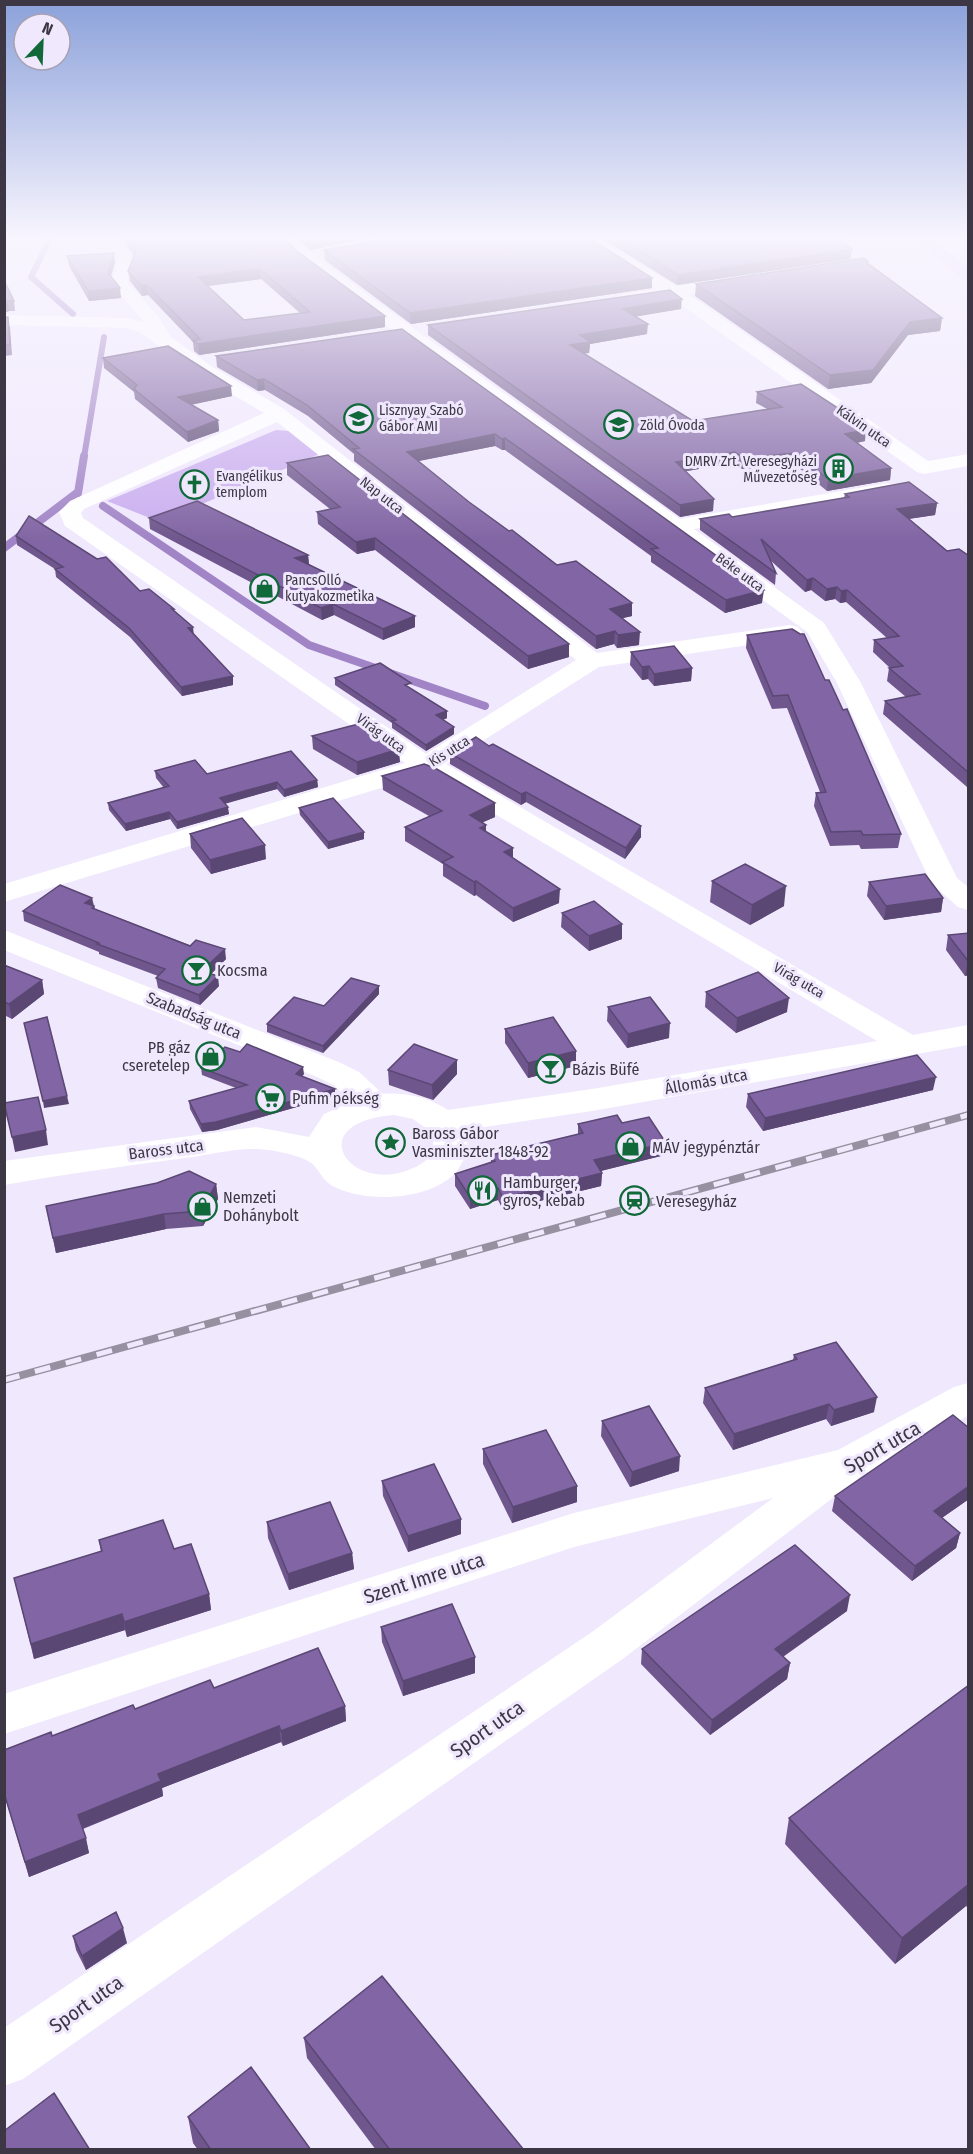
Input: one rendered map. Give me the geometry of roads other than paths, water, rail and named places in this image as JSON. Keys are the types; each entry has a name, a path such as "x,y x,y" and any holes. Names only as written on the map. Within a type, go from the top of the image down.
{"street":[{"name":"Béke utca","path":"417,340 816,628 849,683 945,883 969,901"},
{"name":"Kálvin utca","path":"741,340 924,468"},
{"name":"Nap utca","path":"165,341 190,358 193,363 277,413 592,661"},
{"path":"193,363 221,360"},
{"name":"Virág utca","path":"277,413 264,422 77,505 70,512 73,521 396,742 425,766 445,773 909,1046"},
{"path":"676,526 908,485 922,475 924,468 969,460"},
{"name":"Kis utca","path":"4,893 425,766 592,661 816,628"},
{"name":"Szabadság utca","path":"4,939 329,1070 347,1079 374,1105"},
{"name":"Állomás utca","path":"442,1122 592,1100 969,1035"},
{"path":"326,1155 325,1142 330,1129 341,1118 356,1110 374,1105 394,1104 429,1113 442,1122"},
{"name":"Baross utca","path":"4,1173 70,1162 256,1138 294,1144 326,1155 334,1168 348,1179 368,1185 390,1187 412,1183 431,1175 445,1163 451,1149 450,1135 442,1122"},
{"name":"Sport utca","path":"6,2051 608,1645 850,1463 969,1398"},
{"name":"Szent Imre utca","path":"4,1714 574,1530 850,1463"}],"waterway":[{"path":"84,457 104,340"},
{"path":"78,493 84,456"},
{"path":"4,548 78,492"},
{"path":"103,506 309,645 485,706"}],"railway":[{"path":"4,1380 968,1115"}],"place":[{"name":"Lisznyay Szabó Gábor AMI","path":"358,418"},
{"name":"Zöld Óvoda","path":"619,425"},
{"name":"DMRV Zrt. Veresegyházi Művezetőség","path":"838,469"},
{"name":"Evangélikus templom","path":"195,484"},
{"name":"PancsOlló kutyakozmetika","path":"264,588"},
{"name":"Kocsma","path":"196,970"},
{"name":"PB gáz cseretelep","path":"211,1056"},
{"name":"Bázis Büfé","path":"551,1069"},
{"name":"Pufim pékség","path":"271,1098"},
{"name":"Baross Gábor Vasminiszter 1848-92","path":"391,1142"},
{"name":"MÁV jegypénztár","path":"631,1147"},
{"name":"Hamburger, gyros, kebab","path":"482,1191"},
{"name":"Veresegyház","path":"635,1201"},
{"name":"Nemzeti Dohánybolt","path":"202,1206"}]}
